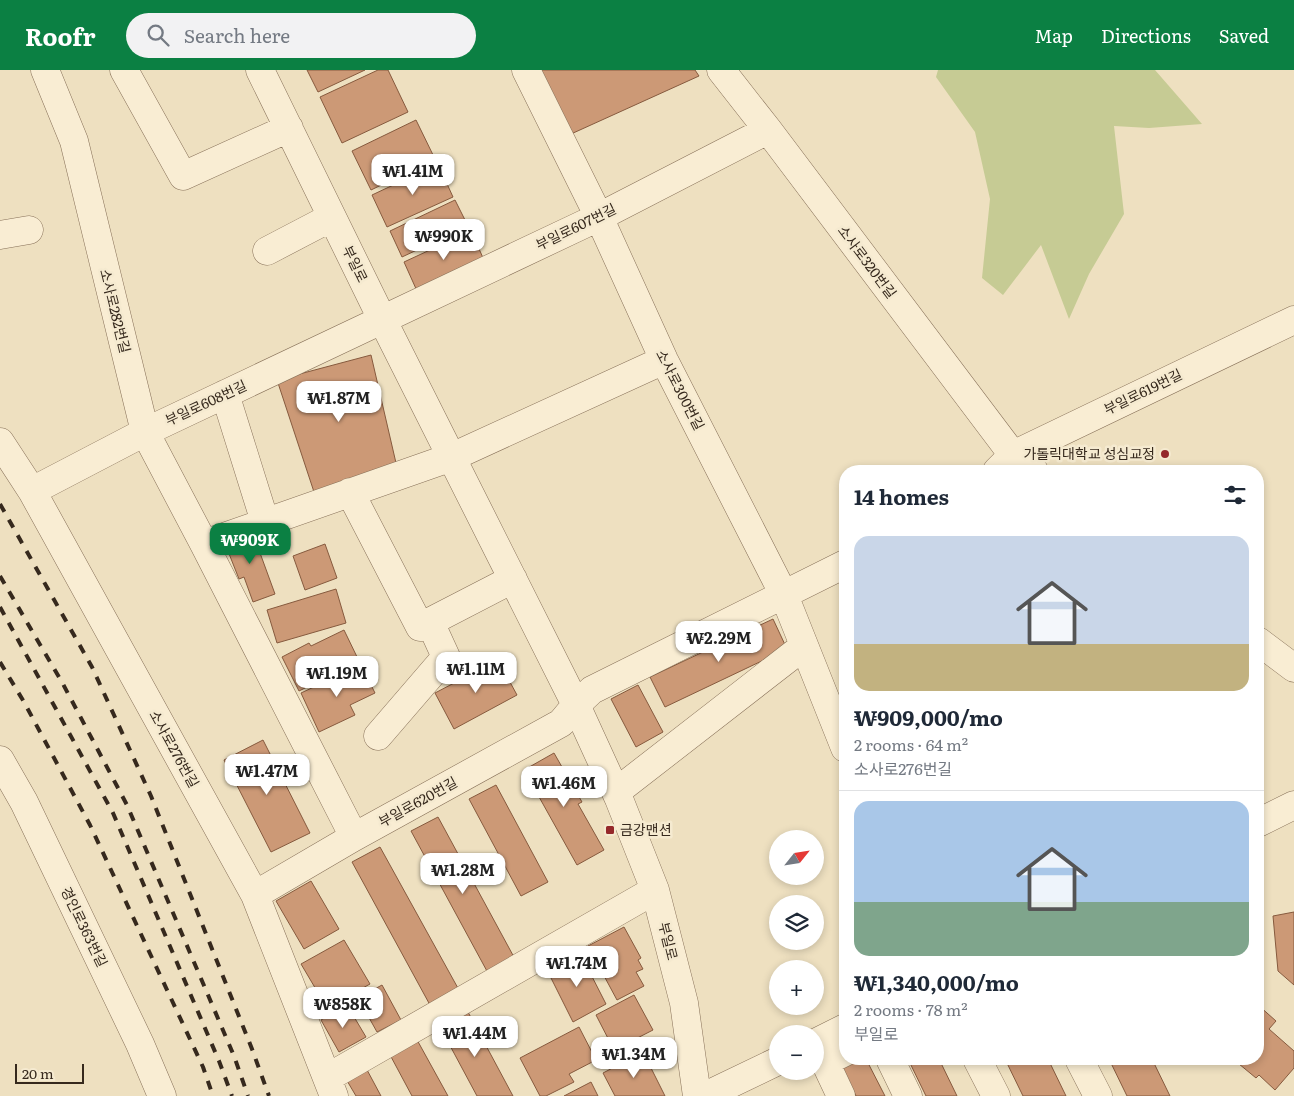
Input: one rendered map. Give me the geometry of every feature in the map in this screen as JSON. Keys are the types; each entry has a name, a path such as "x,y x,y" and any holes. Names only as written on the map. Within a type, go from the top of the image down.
{"street":[{"name":"소사로282번길","path":"45,70 74,141 145,432 354,837"},
{"path":"124,70 183,176 289,128"},
{"name":"부일로","path":"260,70 382,320 576,705 616,792 655,890 684,1003 697,1096"},
{"name":"소사로300번길","path":"526,70 599,217 664,360 784,595 804,646 838,708"},
{"name":"소사로320번길","path":"720,70 768,130 1005,463"},
{"name":"부일로607번길","path":"382,320 599,217 768,130"},
{"path":"267,250 332,217"},
{"path":"0,235 29,230"},
{"name":"부일로608번길","path":"32,491 145,432 382,320"},
{"name":"부일로619번길","path":"1005,463 1294,320"},
{"path":"204,544 452,457 664,360"},
{"path":"225,394 266,522"},
{"name":"소사로276번길","path":"0,442 32,491 255,895 330,1087"},
{"path":"350,492 420,627 513,579"},
{"path":"576,705 592,690 839,567"},
{"path":"378,736 446,657 430,622"},
{"path":"616,792 804,646"},
{"path":"1264,646 1294,668"},
{"name":"부일로620번길","path":"255,895 354,837 561,723 576,705"},
{"name":"경인로363번길","path":"0,760 24,802 128,1017 162,1096"},
{"path":"1264,820 1294,805"},
{"path":"330,1087 655,890"},
{"path":"824,1038 839,1031"},
{"path":"839,1055 825,1062 841,1096"},
{"path":"705,1096 769,1065"},
{"path":"893,1065 908,1096"},
{"path":"980,1065 996,1096"},
{"path":"1082,1065 1098,1096"}],"green space":[{"path":"938,70 1155,70 1202,124 1149,128 1114,126 1124,214 1089,274 1069,319 1041,245 1003,295 982,278 990,199 975,132 936,77"}],"building":[{"path":"307,70 365,70 318,92"},
{"path":"378,70 388,70 408,112 342,143 320,97"},
{"path":"539,70 695,70 699,76 571,134"},
{"path":"416,120 435,159 371,190 352,151"},
{"path":"438,164 453,197 387,227 372,195"},
{"path":"455,200 468,226 402,257 390,231"},
{"path":"471,231 484,260 417,291 404,262"},
{"path":"371,355 396,463 316,498 277,380"},
{"path":"252,531 275,594 253,602 244,577 239,579 224,541"},
{"path":"325,544 337,578 305,590 293,556"},
{"path":"336,589 346,623 277,643 267,610"},
{"path":"773,619 787,649 665,707 650,677"},
{"path":"344,630 359,661 299,691 282,657 309,643 311,646"},
{"path":"498,660 517,695 454,729 435,693"},
{"path":"361,665 375,693 350,705 355,715 319,732 301,693"},
{"path":"638,685 663,732 636,747 611,699"},
{"path":"263,740 310,833 271,852 224,760"},
{"path":"554,753 582,802 578,804 604,850 577,865 524,770"},
{"path":"496,785 548,882 521,896 469,799"},
{"path":"438,817 515,959 488,973 411,831"},
{"path":"380,847 459,990 430,1005 352,862"},
{"path":"311,881 339,929 304,949 276,901"},
{"path":"1294,912 1294,985 1278,971 1273,916"},
{"path":"624,927 641,958 638,960 643,969 636,972 644,986 617,1000 588,946"},
{"path":"344,940 370,984 327,1008 301,964"},
{"path":"581,955 606,1004 573,1022 548,972"},
{"path":"382,985 401,1020 377,1032 358,998"},
{"path":"634,995 653,1030 614,1050 596,1015"},
{"path":"347,1005 366,1037 339,1052 321,1020"},
{"path":"1264,1010 1276,1021 1269,1029 1294,1051 1294,1068 1275,1090 1259,1075 1256,1078 1240,1065 1264,1065"},
{"path":"468,1012 513,1096 477,1096 440,1027"},
{"path":"579,1027 596,1060 569,1074 574,1082 546,1096 540,1096 520,1058"},
{"path":"416,1038 448,1096 412,1096 389,1053"},
{"path":"643,1052 665,1096 615,1096 603,1073"},
{"path":"840,1065 869,1065 885,1096 856,1096"},
{"path":"911,1065 942,1065 957,1096 926,1096"},
{"path":"1008,1065 1051,1065 1066,1096 1023,1096"},
{"path":"1112,1065 1155,1065 1170,1096 1127,1096"},
{"path":"366,1068 381,1096 356,1096 346,1079"},
{"path":"591,1082 598,1096 564,1096"}],"railway":[{"path":"0,504 92,667 151,796 269,1096"},
{"path":"0,576 63,684 127,805 234,1056 248,1096"},
{"path":"0,607 113,813 219,1061 232,1096"},
{"path":"0,662 24,702 90,825 203,1067 213,1096"}],"place":[{"name":"가톨릭대학교 성심교정","path":"1165,454"},
{"name":"금강맨션","path":"610,830"}]}
